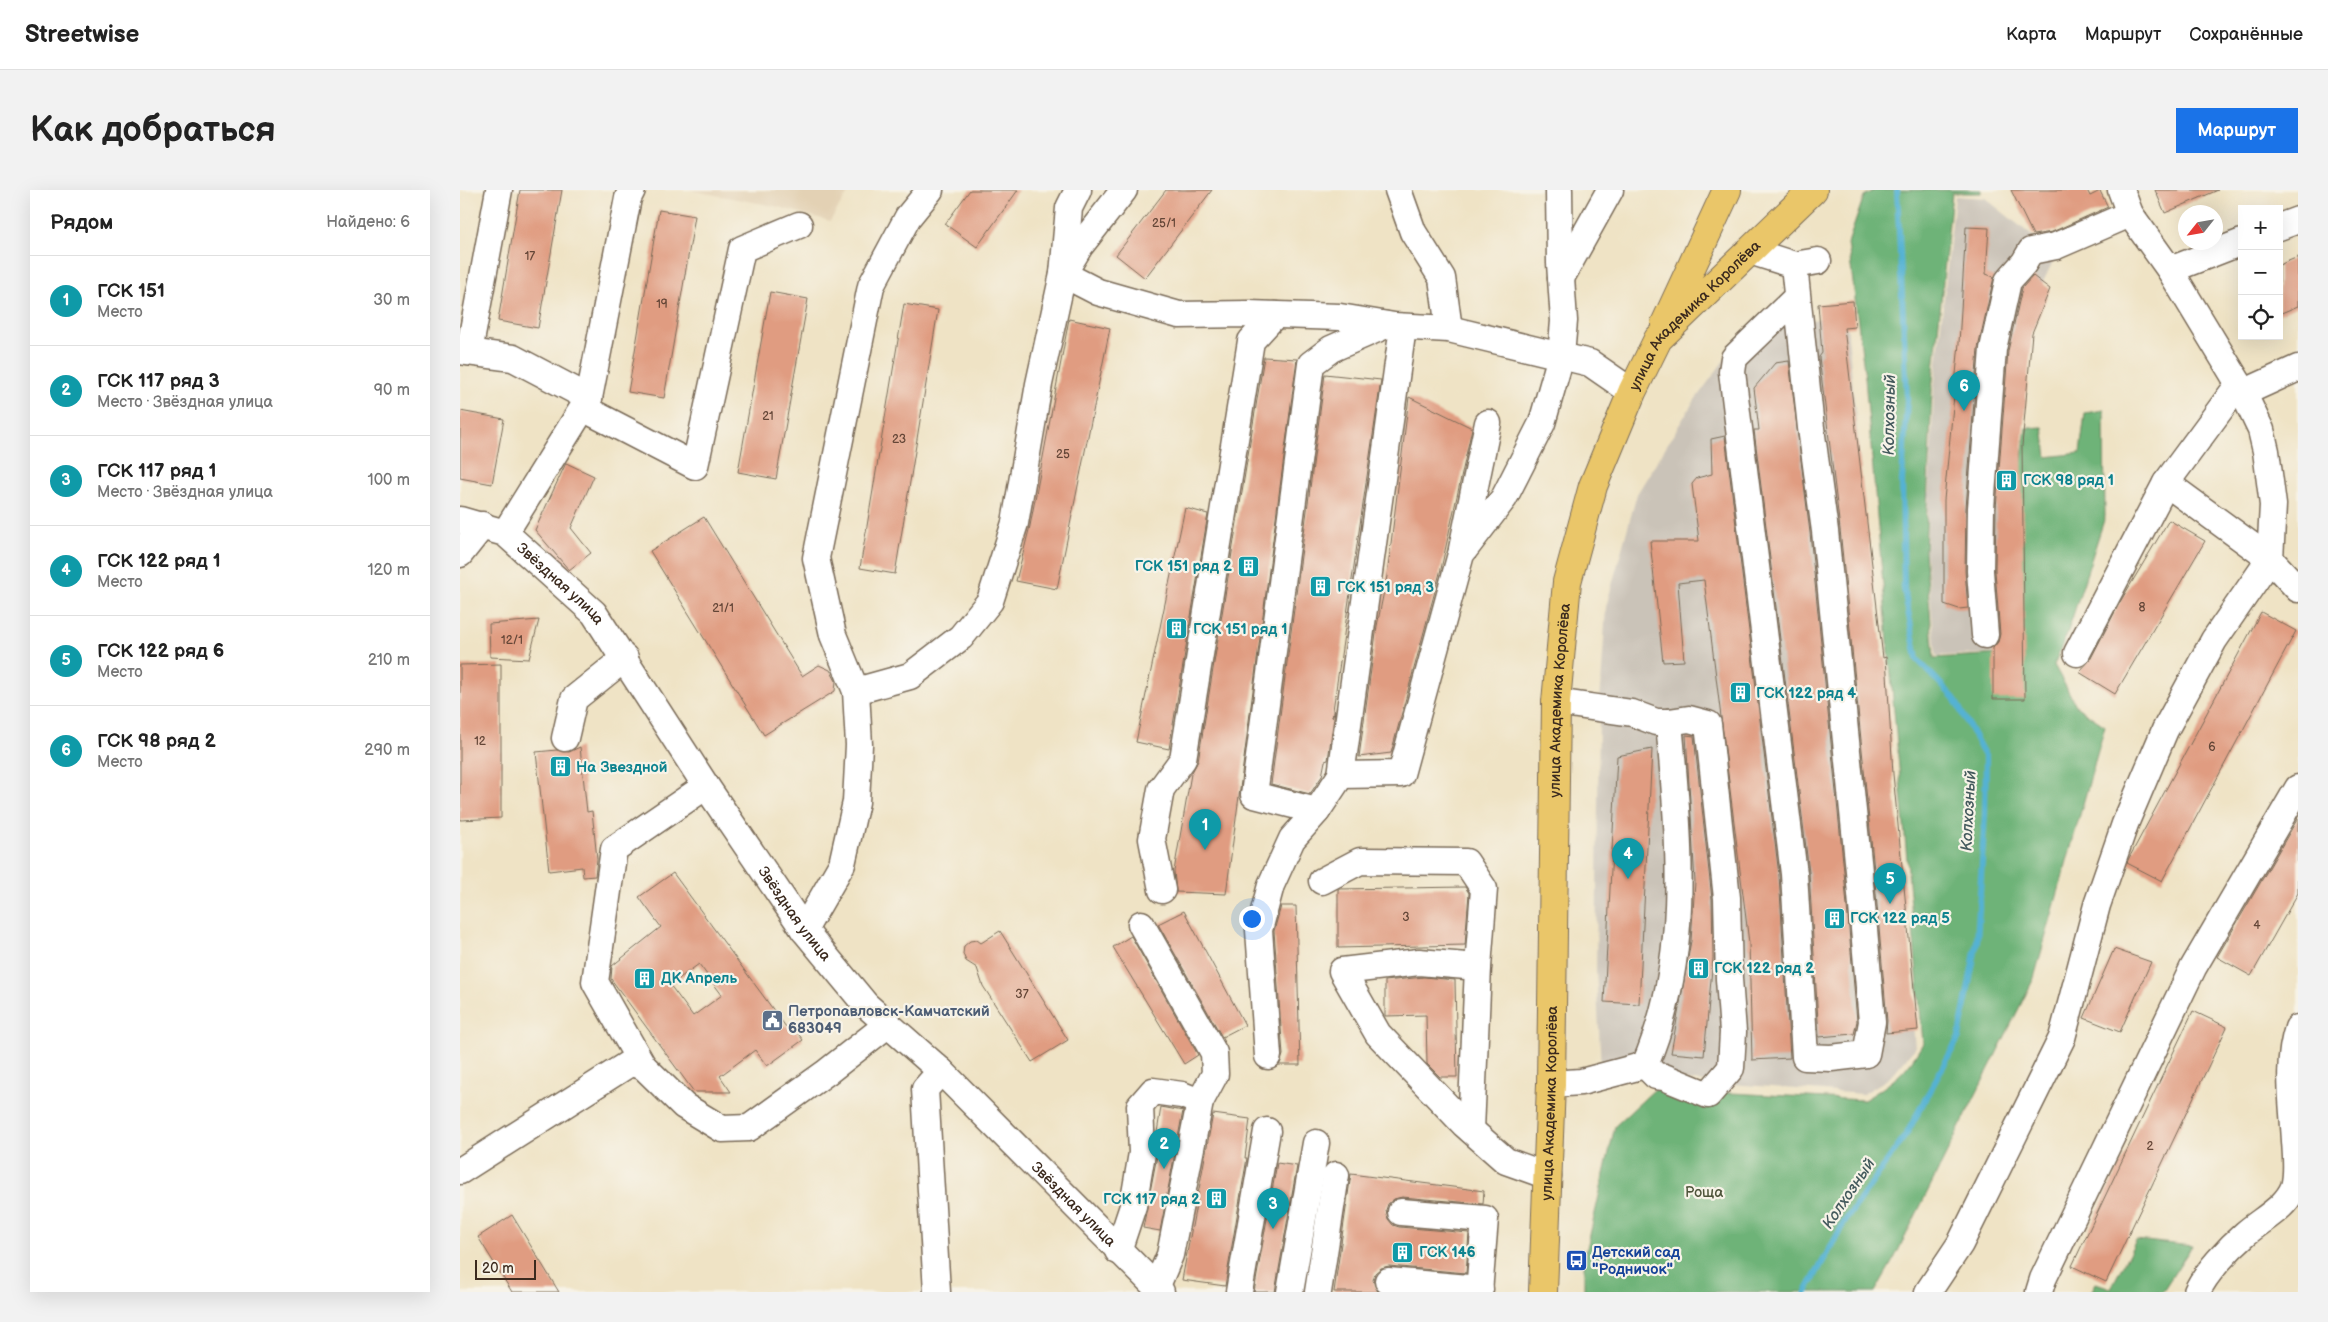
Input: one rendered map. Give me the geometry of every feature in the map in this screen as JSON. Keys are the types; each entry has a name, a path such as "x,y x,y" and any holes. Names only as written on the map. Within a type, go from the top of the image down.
{"main road":[{"path":"1658,339 1727,190"},
{"name":"улица Академика Королёва","path":"1543,1292 1551,1084 1556,702 1567,582 1593,486 1632,392 1658,339 1813,190"}],"street":[{"path":"499,190 464,351 513,358 695,466 742,249 799,225"},
{"path":"460,554 586,403 628,198 632,190"},
{"path":"804,930 842,864 856,802 859,745 856,691 833,635 816,558 871,286 908,217 930,190"},
{"path":"856,691 910,676 961,637 990,601 1015,523 1039,384 1063,274 1069,208 1078,190"},
{"path":"1063,274 1080,246 1124,190"},
{"path":"1398,190 1413,232 1442,278 1449,329"},
{"path":"1461,554 1504,498 1542,423 1561,356 1564,321 1560,271 1559,190"},
{"path":"1560,271 1578,190"},
{"path":"1560,271 1610,190"},
{"path":"1928,1292 1960,1244 2062,1038 2097,905 2126,824 2164,730 2214,640 2270,560 2273,505 2266,451 2260,430 2241,389 2170,270 2126,202 2056,246 2031,251 2024,263 2008,281 1993,349 1982,508 1980,571 1985,635"},
{"path":"2283,226 2298,220"},
{"path":"2170,270 2238,244"},
{"path":"1750,251 1806,263 1796,298 1825,531 1872,1022 1866,1054 1830,1058 1805,1057 1794,874 1732,372 1734,358 1796,298"},
{"path":"1063,274 1098,292 1179,315 1340,317 1394,326 1449,329 1590,363 1632,392"},
{"path":"1162,890 1152,839 1161,790 1183,759 1251,341 1275,315"},
{"path":"1268,1056 1259,930 1271,885 1292,839 1317,811 1341,775 1394,326"},
{"path":"1317,811 1254,795 1312,364 1331,349 1394,326"},
{"path":"2077,653 2166,483 2241,389 2298,368"},
{"path":"1341,775 1401,774 1461,554 1488,423"},
{"path":"2166,483 2270,560 2298,589"},
{"name":"Звёздная улица","path":"483,526 594,613 625,658 706,786 804,930 866,1005 886,1025 941,1071 1118,1251 1159,1290"},
{"path":"566,738 574,699 625,658"},
{"path":"1556,702 1632,713 1656,722 1689,719 1708,724 1727,898 1729,979 1734,1032 1731,1068 1708,1095 1664,1077 1656,1076 1645,1065"},
{"path":"1645,1065 1659,1033 1678,926 1678,851 1669,722"},
{"path":"706,786 614,849 595,982 643,1066 684,1106 722,1129 749,1128 827,1072 886,1025"},
{"path":"2039,1292 2047,1270 2193,968 2298,788"},
{"path":"1322,881 1360,861 1466,862 1484,889 1478,967 1471,1130"},
{"path":"1141,924 1214,1053 1215,1074 1200,1102 1170,1255 1159,1290"},
{"path":"1478,967 1419,962 1342,971 1378,1034 1471,1130 1506,1162 1548,1176"},
{"path":"2197,1292 2202,1281 2244,1235 2284,1203 2295,1184 2297,1170 2292,1090 2292,1054 2298,1028"},
{"path":"460,1171 630,1063 643,1066"},
{"path":"1551,1084 1581,1082 1645,1065"},
{"path":"938,1292 925,1089 941,1071"},
{"path":"1118,1251 1133,1206 1142,1153 1140,1106 1153,1091 1182,1095 1200,1102"},
{"path":"1239,1292 1267,1131"},
{"path":"1290,1292 1316,1144"},
{"path":"1318,1292 1336,1175"},
{"path":"1388,1281 1479,1290 1485,1219 1401,1212"}],"shaded area":[{"path":"689,190 850,190 830,221 779,207"},
{"path":"1955,196 1985,198 2056,255 2029,311 2018,357 2019,652 1936,656 1926,552 1934,390"},
{"path":"1846,314 1915,1048 1889,1078 1863,1094 1693,1081 1601,1068 1596,970 1599,718 1606,607 1637,494 1692,404 1745,332"}],"green space":[{"name":"Роща","path":"1875,190 1981,190 1981,193 1952,193 1932,390 1925,552 1934,658 2019,653 2020,474 2026,428 2043,427 2047,457 2080,453 2085,413 2104,410 2105,517 2068,631 2054,665 2077,707 2105,726 2034,978 1895,1257 1875,1292 1584,1292 1584,1261 1615,1126 1655,1089 1864,1100 1898,1076 1911,1062 1923,1043 1865,378 1848,243 1864,196"},
{"path":"2136,1240 2192,1246 2162,1292 2091,1292 2096,1283 2111,1288"}],"building":[{"path":"520,190 562,190 538,328 498,321"},
{"path":"970,190 1018,190 977,247 945,224"},
{"path":"1166,190 1212,190 1145,278 1116,255"},
{"path":"2011,190 2087,190 2090,196 2100,191 2108,207 2052,232 2033,235"},
{"path":"2155,190 2218,190 2183,205 2178,205 2178,207 2165,213"},
{"path":"659,210 695,216 664,398 628,392"},
{"path":"1966,227 1989,228 1986,274 1994,277 1978,348 1966,508 1965,571 1968,608 1959,609 1944,604 1944,500 1959,343"},
{"path":"2298,257 2298,306 2283,312 2283,295 2283,263"},
{"name":"ГСК 98 ряд 1","path":"2033,276 2050,289 2032,333 2022,446 2025,699 1993,699 1993,648 1998,642 2000,634 1995,571 1996,509 2008,351 2022,288"},
{"path":"770,292 808,299 776,479 738,472"},
{"path":"1853,301 1855,327 1844,328 1883,658 1886,657 1893,774 1918,1030 1886,1033 1887,1021 1874,870 1840,529 1819,357 1822,353 1818,304"},
{"path":"904,304 938,310 895,574 860,568"},
{"path":"1069,319 1110,328 1057,589 1016,581 1030,526"},
{"name":"ГСК 151 ряд 2","path":"1264,357 1297,359 1226,894 1176,892 1174,871 1191,774 1198,761"},
{"path":"1789,361 1810,533 1857,1021 1854,1034 1819,1037 1809,872 1754,430 1759,430 1754,388 1775,363"},
{"name":"ГСК 151 ряд 3","path":"1325,374 1381,380 1332,717 1335,710 1328,760 1325,761 1322,776 1310,794 1271,784"},
{"path":"1409,397 1472,428 1441,569 1391,753 1359,757 1377,626 1387,576"},
{"path":"460,411 504,419 492,484 460,478"},
{"name":"ГСК 122 ряд 4","path":"1725,436 1779,875 1790,1058 1752,1060 1749,943 1704,580 1678,583 1684,661 1663,662 1650,541 1699,541 1692,484 1697,478 1712,474 1711,439"},
{"path":"566,463 594,476 571,528 591,553 569,570 535,530"},
{"name":"ГСК 151 ряд 1","path":"1185,508 1208,514 1169,749 1136,742"},
{"path":"704,517 802,676 819,665 830,670 836,681 835,691 764,735 650,551"},
{"path":"2169,520 2205,541 2115,694 2079,672 2090,660 2120,602"},
{"path":"2261,612 2296,631 2162,881 2127,863 2128,860"},
{"path":"539,620 529,659 490,657 489,624"},
{"path":"501,664 501,818 460,820 460,665"},
{"name":"ГСК 122 ряд 2","path":"1686,735 1694,736 1712,899 1713,958 1704,1056 1671,1053 1691,941 1695,882"},
{"path":"580,747 587,812 592,811 597,859 595,876 583,877 582,867 549,871 536,752 557,750 569,752"},
{"path":"1652,749 1639,1004 1604,1002 1617,756"},
{"path":"2298,818 2298,893 2251,976 2217,957"},
{"name":"ДК Апрель","path":"673,873 786,1027 790,1023 803,1040 767,1066 755,1050 720,1076 731,1092 694,1092 611,979 612,966 661,927 639,897","holes":["699,964 722,995 693,1016 670,985"]},
{"path":"1465,887 1469,893 1465,945 1338,948 1338,889"},
{"path":"1281,906 1296,906 1300,1065 1279,1065 1283,1055 1274,931"},
{"path":"1184,911 1245,1025 1222,1037 1158,924"},
{"path":"1000,931 1068,1040 1032,1062 983,986 977,968 966,961 963,954 964,946 970,941 977,940 981,943"},
{"path":"1131,936 1198,1055 1184,1064 1113,947"},
{"path":"2114,949 2151,962 2120,1032 2084,1018"},
{"path":"1424,977 1455,980 1457,1077 1440,1077 1427,1064 1426,1015 1385,1016 1385,981"},
{"path":"2193,1011 2227,1027 2106,1282 2072,1266"},
{"path":"1161,1107 1183,1111 1160,1231 1143,1228 1157,1156 1156,1139"},
{"name":"ГСК 117 ряд 2","path":"1213,1114 1250,1119 1245,1158 1247,1158 1225,1286 1182,1280"},
{"path":"1277,1163 1297,1166 1275,1292 1254,1292"},
{"name":"ГСК 146","path":"1351,1174 1484,1191 1483,1204 1402,1197 1394,1199 1388,1204 1386,1210 1388,1219 1393,1225 1399,1227 1469,1233 1466,1273 1389,1266 1381,1268 1375,1273 1373,1280 1378,1292 1334,1292"},
{"path":"512,1215 559,1292 512,1292 478,1237"}],"waterway":[{"name":"Колхозный","path":"1806,1292 1845,1221 1907,1133 1959,1037 1977,941 1985,814 1986,758 1954,698 1917,659 1904,589 1902,481 1907,399 1897,190"}],"place":[{"name":"ГСК 98 ряд 2","path":"1964,411"},
{"name":"ГСК 98 ряд 1","path":"2007,480"},
{"name":"ГСК 151 ряд 2","path":"1248,566"},
{"name":"ГСК 151 ряд 3","path":"1321,587"},
{"name":"ГСК 151 ряд 1","path":"1177,629"},
{"name":"ГСК 122 ряд 4","path":"1740,693"},
{"name":"На Звездной","path":"560,767"},
{"name":"ГСК 151","path":"1205,850"},
{"name":"ГСК 122 ряд 1","path":"1628,879"},
{"name":"ГСК 122 ряд 6","path":"1890,904"},
{"name":"ГСК 122 ряд 5","path":"1834,918"},
{"name":"ГСК 122 ряд 2","path":"1698,968"},
{"name":"ДК Апрель","path":"645,978"},
{"name":"Петропавловск-Камчатский 683049","path":"772,1020"},
{"name":"ГСК 117 ряд 3","path":"1164,1169"},
{"name":"ГСК 117 ряд 2","path":"1216,1199"},
{"name":"ГСК 117 ряд 1","path":"1273,1229"},
{"name":"ГСК 146","path":"1403,1252"},
{"name":"Детский сад \"Родничок\"","path":"1576,1261"}]}
